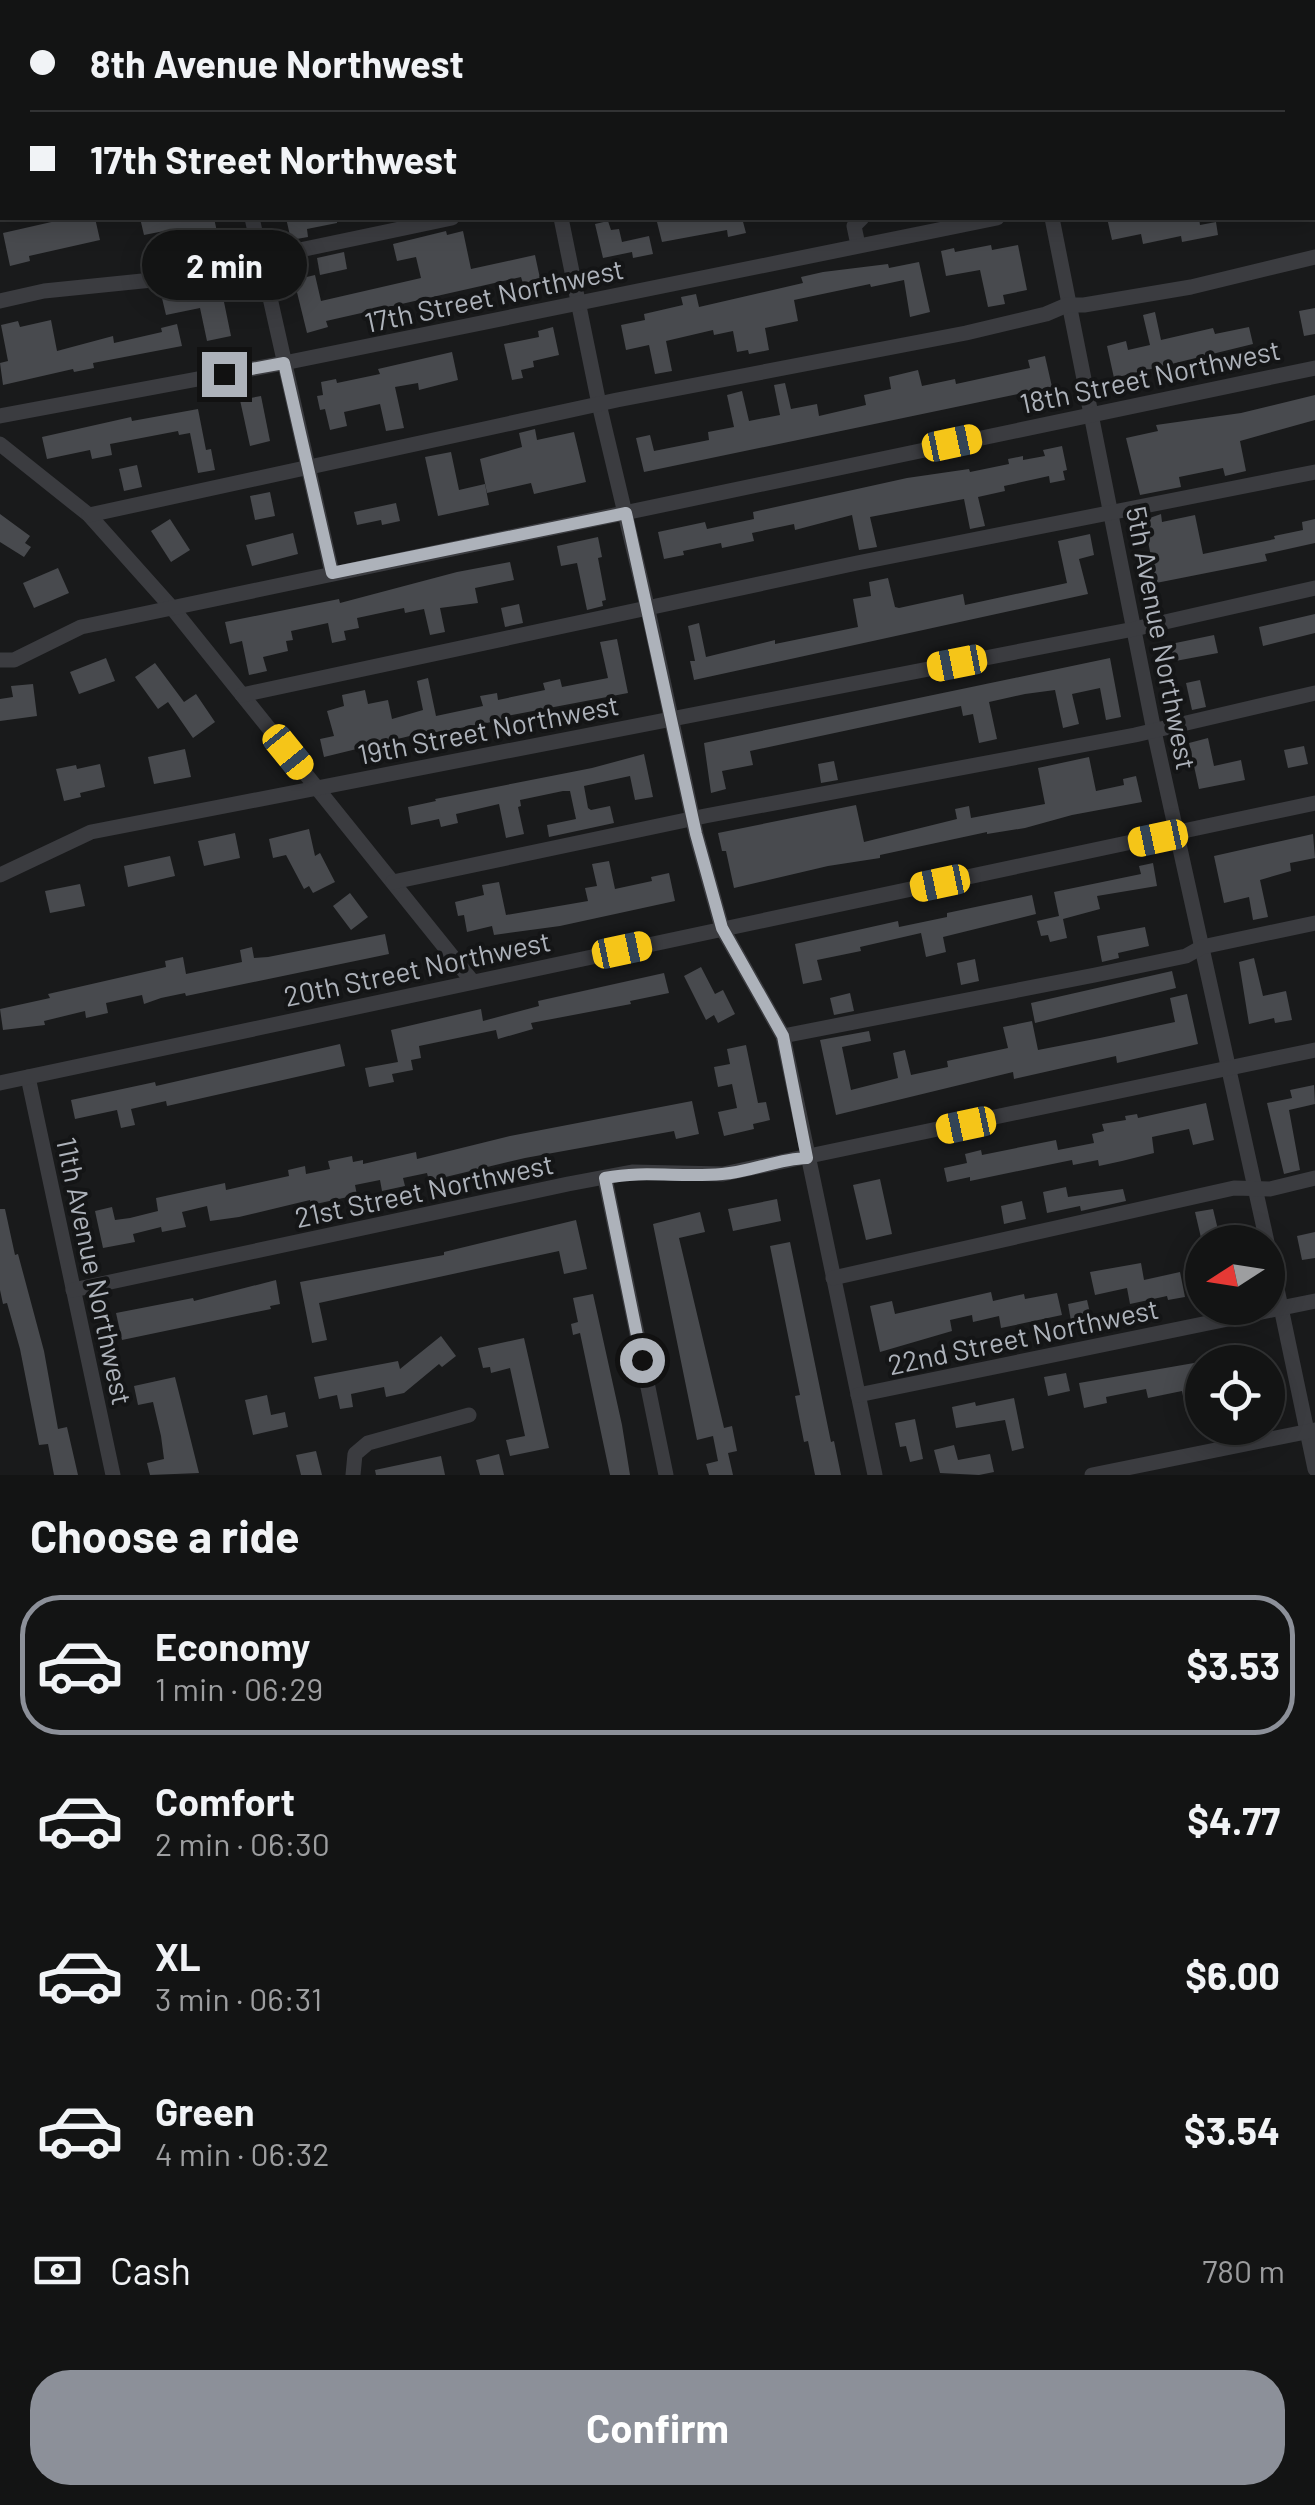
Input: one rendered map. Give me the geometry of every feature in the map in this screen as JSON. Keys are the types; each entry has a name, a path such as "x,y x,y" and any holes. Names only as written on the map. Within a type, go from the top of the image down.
{"street":[{"path":"252,220 332,573"},
{"path":"0,301 44,290 162,279 443,220"},
{"path":"561,220 692,818 722,928 783,1036 875,1475"},
{"path":"853,220 858,245"},
{"name":"17th Street Northwest","path":"0,416 284,363 987,220"},
{"name":"5th Avenue Northwest","path":"1052,220 1154,731 1263,1225"},
{"path":"89,515 599,404 966,333 1046,314 1067,305 1084,306 1192,287 1315,256"},
{"name":"18th Street Northwest","path":"0,660 14,660 81,627 1315,368"},
{"path":"0,444 89,515 173,609 472,981"},
{"path":"242,694 856,563 1315,472"},
{"name":"19th Street Northwest","path":"0,876 91,832 1134,629 1315,588"},
{"path":"393,882 692,818 1154,731 1315,694"},
{"name":"20th Street Northwest","path":"0,1083 1315,803"},
{"path":"783,1036 1186,956 1202,947 1315,923"},
{"name":"21st Street Northwest","path":"74,1290 632,1172 723,1174 1315,1050"},
{"name":"11th Avenue Northwest","path":"28,1077 114,1475"},
{"path":"605,1178 666,1475"},
{"path":"833,1278 1234,1188 1255,1190 1315,1178"},
{"name":"22nd Street Northwest","path":"1285,1305 1315,1301"},
{"name":"5th Avenue Northwest","path":"1285,1323 1315,1469"},
{"name":"22nd Street Northwest","path":"858,1395 1191,1325"},
{"path":"353,1475 355,1454 368,1442 468,1415"},
{"path":"1092,1475 1310,1430"}],"building":[{"path":"60,220 95,220 100,240 29,256 30,261 10,266 3,233"},
{"path":"140,220 214,220 222,255 207,258 204,247 174,254 169,230 144,235"},
{"path":"286,220 337,220 307,229 308,237 291,240"},
{"path":"656,220 743,220 746,233 728,237 727,230 662,242"},
{"path":"1107,220 1199,220 1200,225 1216,222 1218,235 1182,242 1181,236 1143,244 1141,234 1112,240"},
{"path":"608,221 611,230 619,229 622,242 649,236 653,254 633,258 632,252 603,258 595,224"},
{"path":"446,231 447,235 463,231 471,269 535,255 541,283 524,287 521,277 326,321 328,327 307,333 294,280 315,275 321,301 421,278 416,257 397,261 393,244"},
{"path":"991,245 992,250 1018,245 1027,290 1003,295 1005,304 988,307 980,270 946,276 941,251"},
{"path":"344,252 347,269 320,275 317,258"},
{"path":"919,262 930,312 910,317 904,280 871,287 870,284 794,300 798,321 765,328 769,350 737,352 733,331 714,335 713,330 666,341 672,371 655,374 649,345 626,350 621,325 645,320 644,314 683,305 681,297 696,294 699,307 803,283 801,277 823,272"},
{"path":"224,282 231,336 207,341 200,308 166,315 161,294"},
{"path":"1315,308 1315,334 1304,336 1299,311"},
{"path":"1155,312 1161,340 1213,328 1215,334 1249,327 1253,344 1114,378 1107,346 1126,341 1128,350 1150,345 1143,315"},
{"path":"51,320 57,351 113,336 114,343 162,332 161,328 177,324 182,346 3,385 0,363 8,361 1,325 18,321 20,327"},
{"path":"553,327 559,355 533,361 534,367 521,370 523,378 512,380 504,344 539,337 538,331"},
{"path":"452,352 458,380 419,390 418,383 395,387 404,428 386,431 380,404 344,412 347,426 330,430 317,396 323,395 321,382 336,379 337,383 380,374 378,369"},
{"path":"1045,356 1052,387 644,472 636,438 650,435 654,451 709,440 708,432 734,427 727,395 742,391 749,421 780,415 774,385 785,383 791,409 817,404 819,416 866,405 864,395 891,389 889,377 918,370 922,386 955,379 956,384 1030,368 1028,360"},
{"path":"1315,395 1315,420 1240,441 1246,471 1225,476 1223,468 1179,477 1181,487 1140,495 1126,438 1158,431 1156,425 1241,413"},
{"path":"261,396 270,441 250,446 240,400"},
{"path":"198,409 206,450 211,449 215,470 198,473 190,433 179,435 178,431 110,444 112,455 92,459 90,450 47,459 42,437 131,417 132,421"},
{"path":"535,429 537,440 574,432 586,482 534,494 531,483 487,493 480,459 522,447 519,433"},
{"path":"1062,446 1065,480 1050,483 1049,476 1004,486 1005,491 978,497 985,526 970,529 964,499 870,517 877,547 859,550 852,515 795,530 794,524 752,533 754,541 722,548 721,543 664,559 658,532 705,522 707,529 754,519 753,512 907,478 1009,464 1008,459 1045,456 1043,450"},
{"path":"451,452 459,490 485,484 489,505 438,516 425,457"},
{"path":"137,465 142,487 124,491 119,469"},
{"path":"270,492 275,516 255,520 250,496"},
{"path":"396,503 400,521 357,525 354,512"},
{"path":"0,514 30,536 25,543 31,547 24,557 0,542"},
{"path":"1161,514 1162,522 1195,515 1203,554 1275,539 1274,536 1303,530 1302,522 1315,519 1315,543 1265,554 1267,561 1156,583 1144,520"},
{"path":"170,519 190,550 171,562 151,531"},
{"path":"293,533 298,554 252,566 246,545"},
{"path":"1090,534 1094,555 1079,559 1088,594 694,680 690,661 695,661 688,626 699,623 706,657 775,640 775,644 858,627 853,599 871,596 869,582 888,578 895,607 899,608 963,594 965,605 1067,583 1058,541"},
{"path":"598,537 606,600 602,601 603,606 587,610 577,563 561,566 557,546"},
{"path":"510,562 514,580 475,588 478,603 440,608 445,632 430,635 424,609 405,613 404,608 357,618 359,628 344,631 346,640 332,643 328,623 291,631 293,640 286,641 288,651 263,657 267,671 249,675 242,641 230,644 225,622 339,599 340,603"},
{"path":"58,568 69,593 34,608 23,583"},
{"path":"519,604 523,623 505,627 501,608"},
{"path":"1315,614 1315,633 1263,646 1259,627"},
{"path":"1214,635 1218,653 1170,662 1166,645"},
{"path":"617,639 628,693 502,717 439,732 440,736 424,740 422,733 324,757 320,739 334,736 327,711 344,706 342,695 365,690 368,704 388,700 392,719 423,710 417,681 428,678 436,716 483,706 480,696 497,693 498,700 545,690 543,683 560,679 562,687 608,678 600,642"},
{"path":"106,658 115,681 79,694 70,672"},
{"path":"1110,658 1121,717 1106,720 1100,688 1072,694 1079,724 1063,728 1055,690 1025,694 989,702 997,739 979,743 973,714 963,716 961,706 750,751 753,765 722,771 726,789 711,793 704,743"},
{"path":"155,663 184,702 196,694 215,722 193,738 168,702 158,709 135,677"},
{"path":"1200,680 1206,707 1192,710 1186,683"},
{"path":"33,684 37,716 0,721 0,699 13,697 11,686"},
{"path":"1208,738 1214,766 1241,760 1245,780 1199,789 1189,743"},
{"path":"1304,746 1308,764 1288,768 1284,750"},
{"path":"185,749 191,777 154,784 148,757"},
{"path":"644,754 653,797 635,800 630,776 584,786 588,808 610,806 614,823 549,837 547,825 576,819 570,791 563,791 520,800 524,834 506,838 499,804 456,814 458,823 441,827 439,819 411,825 408,807"},
{"path":"1089,757 1096,791 1124,785 1123,779 1136,776 1142,802 734,888 726,851 722,851 718,833 856,805 864,842 957,819 955,809 969,806 971,818 1045,804 1038,768"},
{"path":"834,761 838,780 821,783 818,764"},
{"path":"100,764 105,787 64,801 56,769"},
{"path":"309,829 315,856 320,853 335,882 313,893 309,886 304,889 286,855 273,858 269,839"},
{"path":"235,833 240,858 204,866 198,841"},
{"path":"1313,834 1315,858 1290,863 1291,871 1260,880 1268,917 1253,920 1249,897 1224,903 1214,856"},
{"path":"170,856 175,876 128,887 124,866"},
{"path":"609,861 615,889 669,873 675,901 560,926 494,935 492,926 467,932 464,915 458,916 455,902 484,895 482,885 499,882 506,915 588,901 585,888 597,886 592,864"},
{"path":"1153,863 1157,886 1097,896 1100,909 1063,919 1067,938 1050,942 1048,935 1041,936 1037,921 1059,916 1054,892 1141,874 1139,866"},
{"path":"80,884 85,906 50,913 45,891"},
{"path":"350,893 368,917 351,930 333,906"},
{"path":"1032,895 1036,914 943,937 946,952 926,957 921,933 817,960 822,980 803,984 795,944 898,921 899,927"},
{"path":"1145,927 1149,946 1118,953 1119,958 1102,962 1097,936"},
{"path":"385,934 389,954 144,1004 142,995 106,1003 108,1013 86,1018 85,1011 44,1021 45,1025 3,1030 0,1009 166,967 165,961 183,957 186,974 242,962 240,950 252,947 254,958 268,957"},
{"path":"1254,958 1263,996 1286,991 1292,1020 1275,1023 1274,1018 1249,1024 1239,962"},
{"path":"975,959 979,981 961,985 957,963"},
{"path":"701,967 715,994 723,990 735,1014 718,1023 714,1015 706,1020 684,976"},
{"path":"1172,971 1176,988 1035,1023 1031,1003"},
{"path":"664,973 669,993 531,1023 533,1029 498,1039 496,1030 419,1046 421,1058 411,1060 413,1070 392,1074 394,1082 369,1087 365,1068 398,1062 391,1030 481,1009 483,1021 539,1006 538,1001"},
{"path":"850,993 854,1011 834,1015 830,998"},
{"path":"1187,994 1198,1044 1117,1063 1116,1056 1014,1079 1013,1072 836,1115 820,1040 869,1031 871,1041 842,1047 851,1090 898,1078 893,1053 905,1050 911,1075 948,1067 947,1061 1008,1048 1003,1027 1032,1021 1038,1050 1100,1038 1175,1022 1170,998"},
{"path":"340,1044 345,1066 167,1106 166,1101 131,1109 135,1125 121,1128 117,1110 75,1119 71,1100 155,1082 156,1086"},
{"path":"746,1045 758,1103 766,1102 770,1120 753,1124 754,1129 724,1136 718,1112 737,1108 732,1084 718,1087 714,1067 730,1064 727,1049"},
{"path":"1314,1085 1315,1104 1289,1110 1300,1170 1284,1174 1267,1103 1292,1098 1290,1090"},
{"path":"692,1101 699,1134 676,1139 674,1131 525,1158 429,1181 427,1173 403,1178 405,1186 382,1191 380,1180 355,1185 357,1195 311,1205 310,1200 239,1217 210,1221 207,1206 182,1212 186,1227 162,1232 161,1227 133,1234 135,1242 103,1248 95,1211 112,1207 115,1220 130,1218 158,1211 156,1198 225,1183 226,1190 289,1176 288,1170 305,1166 306,1174 330,1169 328,1161 352,1156 353,1162 363,1160 363,1164 416,1152 417,1159 510,1136"},
{"path":"1206,1103 1214,1140 1193,1145 1189,1129 1152,1137 1154,1153 1122,1161 1099,1166 1098,1160 1073,1165 1072,1160 970,1181 970,1177 947,1182 944,1168 967,1163 965,1154 981,1150 982,1155 1056,1140 1058,1150 1094,1143 1092,1134 1104,1131 1102,1124 1126,1120 1125,1116 1137,1114 1138,1118"},
{"path":"880,1179 892,1234 866,1240 853,1185"},
{"path":"1066,1187 1068,1197 1123,1189 1126,1201 1081,1211 1080,1206 1047,1213 1043,1192"},
{"path":"777,1199 781,1221 733,1231 728,1209"},
{"path":"1022,1201 1026,1219 1004,1224 1001,1206"},
{"path":"0,1209 5,1209 44,1351 58,1429 67,1427 78,1475 54,1475 48,1444 39,1445 20,1349 0,1290"},
{"path":"1213,1209 1217,1225 1198,1225 1195,1212"},
{"path":"700,1212 705,1232 679,1238 724,1428 732,1426 737,1451 728,1453 733,1475 709,1475 706,1464 718,1461 713,1436 697,1440 653,1224"},
{"path":"576,1220 587,1269 564,1274 559,1251 319,1303 327,1340 312,1343 300,1282 444,1255"},
{"path":"1315,1232 1315,1258 1302,1260 1297,1236"},
{"path":"790,1242 841,1475 815,1475 808,1441 804,1442 795,1396 800,1395 770,1246"},
{"path":"1141,1263 1144,1280 1180,1272 1185,1297 1168,1300 1167,1296 1130,1304 1127,1288 1095,1295 1090,1272"},
{"path":"276,1280 280,1304 270,1306 271,1309 122,1340 116,1313 193,1298 194,1301"},
{"path":"991,1292 993,1301 1024,1294 1025,1299 1057,1293 1062,1315 1001,1328 999,1316 973,1322 972,1315 950,1320 952,1331 880,1352 870,1306 892,1301 895,1314"},
{"path":"593,1294 630,1475 610,1475 580,1333 573,1335 571,1324 578,1322 573,1298"},
{"path":"1087,1300 1091,1317 1071,1321 1068,1304"},
{"path":"441,1336 456,1356 442,1367 439,1364 404,1393 386,1397 384,1387 351,1394 353,1407 340,1409 337,1395 319,1399 314,1377 398,1361 400,1369"},
{"path":"524,1338 549,1448 510,1456 506,1440 525,1436 510,1368 491,1373 490,1367 483,1368 478,1348"},
{"path":"1185,1365 1185,1407 1182,1391 1148,1398 1146,1389 1106,1397 1107,1403 1084,1408 1079,1383"},
{"path":"1066,1373 1070,1391 1048,1396 1044,1377"},
{"path":"175,1377 199,1473 150,1475 147,1463 164,1459 161,1436 153,1402 138,1405 134,1386"},
{"path":"267,1395 271,1415 285,1412 288,1427 253,1435 245,1400"},
{"path":"1014,1398 1024,1448 1012,1451 1005,1420 956,1428 952,1407"},
{"path":"915,1419 923,1459 910,1462 906,1446 900,1447 895,1423"},
{"path":"954,1445 958,1460 990,1454 994,1472 940,1473 934,1450"},
{"path":"316,1451 322,1475 301,1475 296,1455"},
{"path":"499,1454 504,1475 480,1475 476,1460"},
{"path":"441,1456 445,1475 376,1475 375,1470"}],"route":[{"path":"224,374 284,363 332,573 626,513 715,908 722,928 783,1036 807,1158 723,1174 632,1172 605,1178 642,1360"}]}
